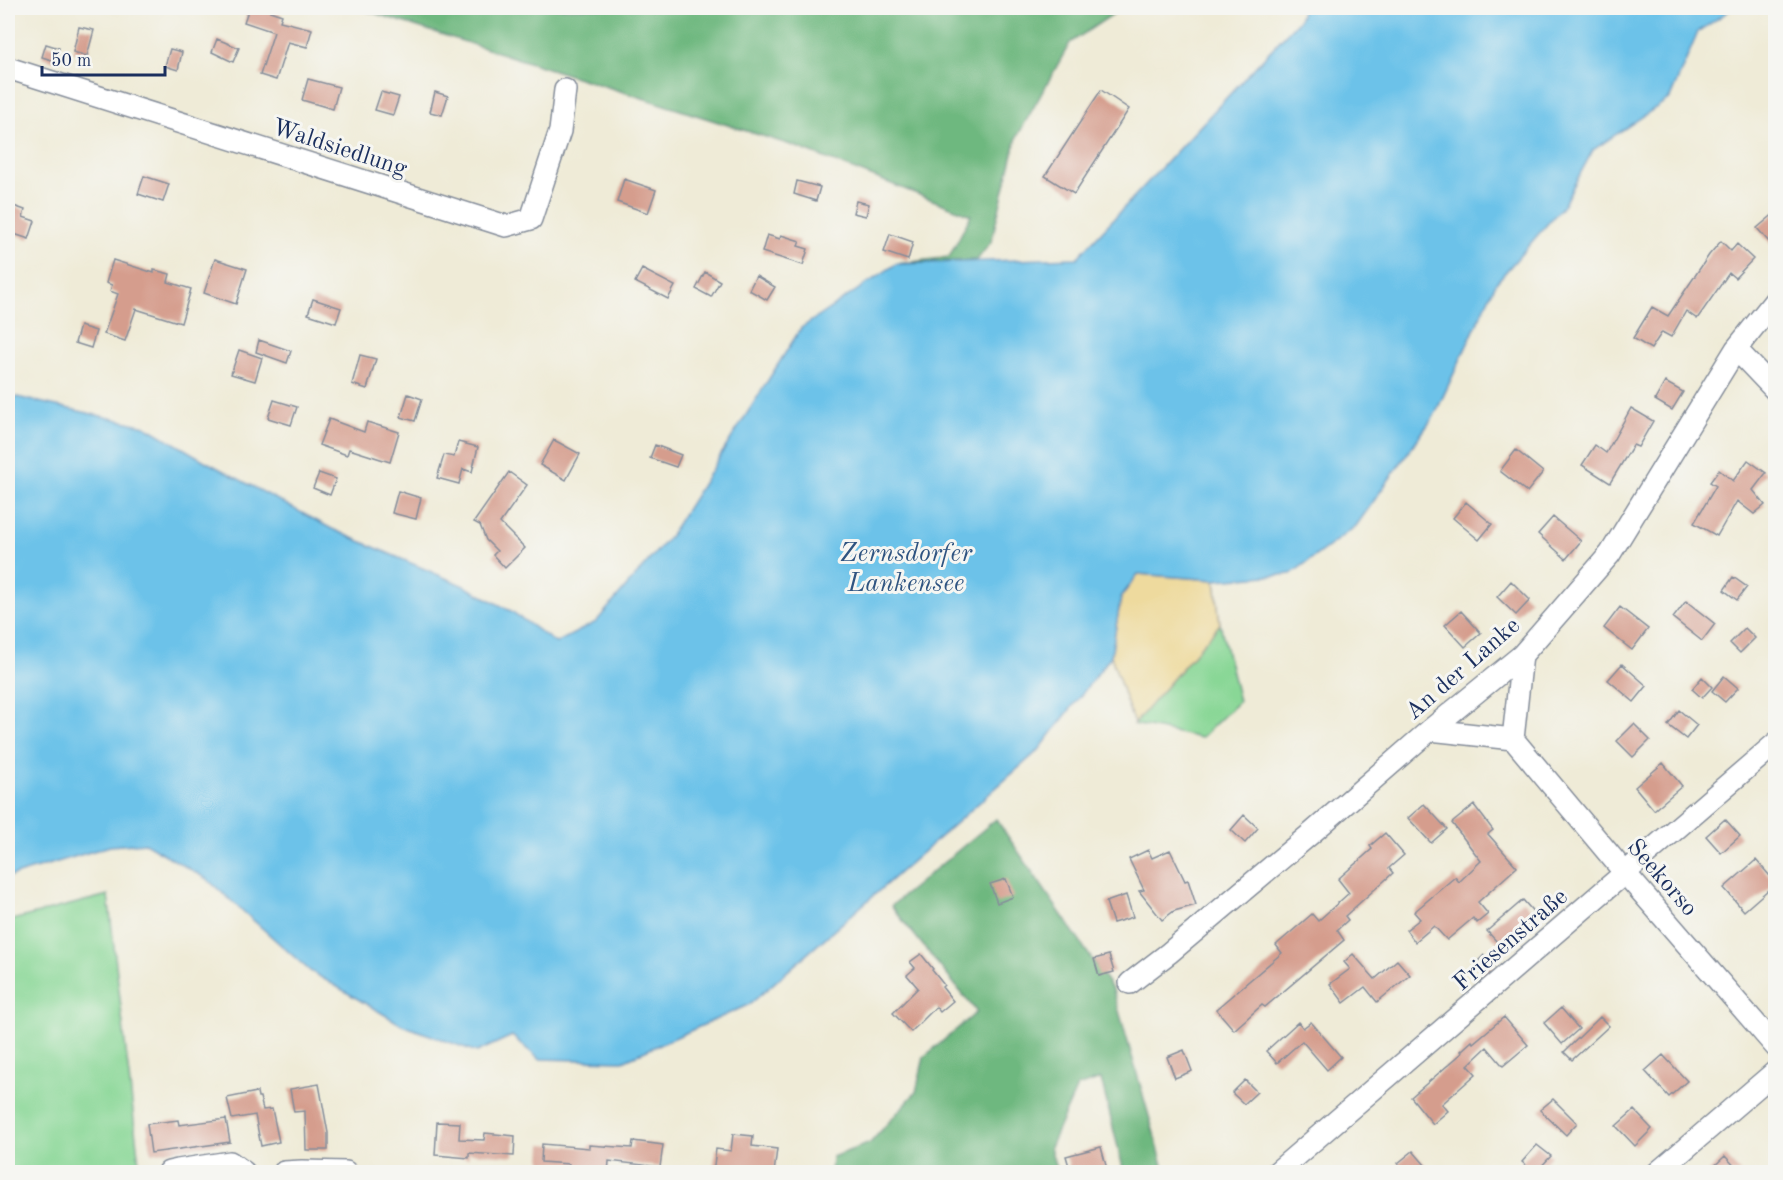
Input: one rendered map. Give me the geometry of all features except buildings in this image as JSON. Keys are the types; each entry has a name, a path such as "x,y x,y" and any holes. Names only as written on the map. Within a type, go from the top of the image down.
{"street":[{"name":"Waldsiedlung","path":"8,68 506,226 531,219 560,131 565,90"},
{"name":"An der Lanke","path":"1130,982 1169,953 1430,730 1522,656 1610,554 1736,349 1776,299"},
{"path":"1736,349 1776,391"},
{"path":"1430,730 1513,739 1522,656"},
{"name":"Seekorso","path":"1513,739 1625,873 1776,1047"},
{"name":"Friesenstraße","path":"1277,1173 1776,743"},
{"path":"1658,1173 1776,1071"},
{"path":"169,1173 230,1162 244,1173"},
{"path":"284,1173 302,1171 346,1173"}],"green space":[{"path":"358,8 1122,8 1070,43 1017,137 991,242 977,260 896,264 949,257 971,215 794,146"},
{"path":"1220,624 1239,701 1201,738 1134,724"},
{"path":"996,819 1113,990 1165,1172 1124,1172 1101,1079 1077,1087 1050,1147 1057,1172 831,1172 832,1157 870,1143 916,1092 924,1057 977,1012 891,906"},
{"path":"108,895 140,1172 8,1172 8,921"}],"sand":[{"path":"1138,574 1215,580 1220,624 1134,724 1111,656 1121,597"}],"water":[{"name":"Zernsdorfer Lankensee","path":"1303,8 1733,8 1698,32 1670,98 1593,150 1562,207 1496,283 1434,416 1356,526 1291,574 1215,580 1138,574 1121,597 1111,656 1039,750 750,1004 623,1061 539,1059 512,1036 477,1052 402,1025 310,971 207,879 145,843 110,846 8,877 8,395 145,426 332,529 464,586 511,611 556,643 596,622 669,537 801,328 896,264 1077,258 1299,20"}]}
